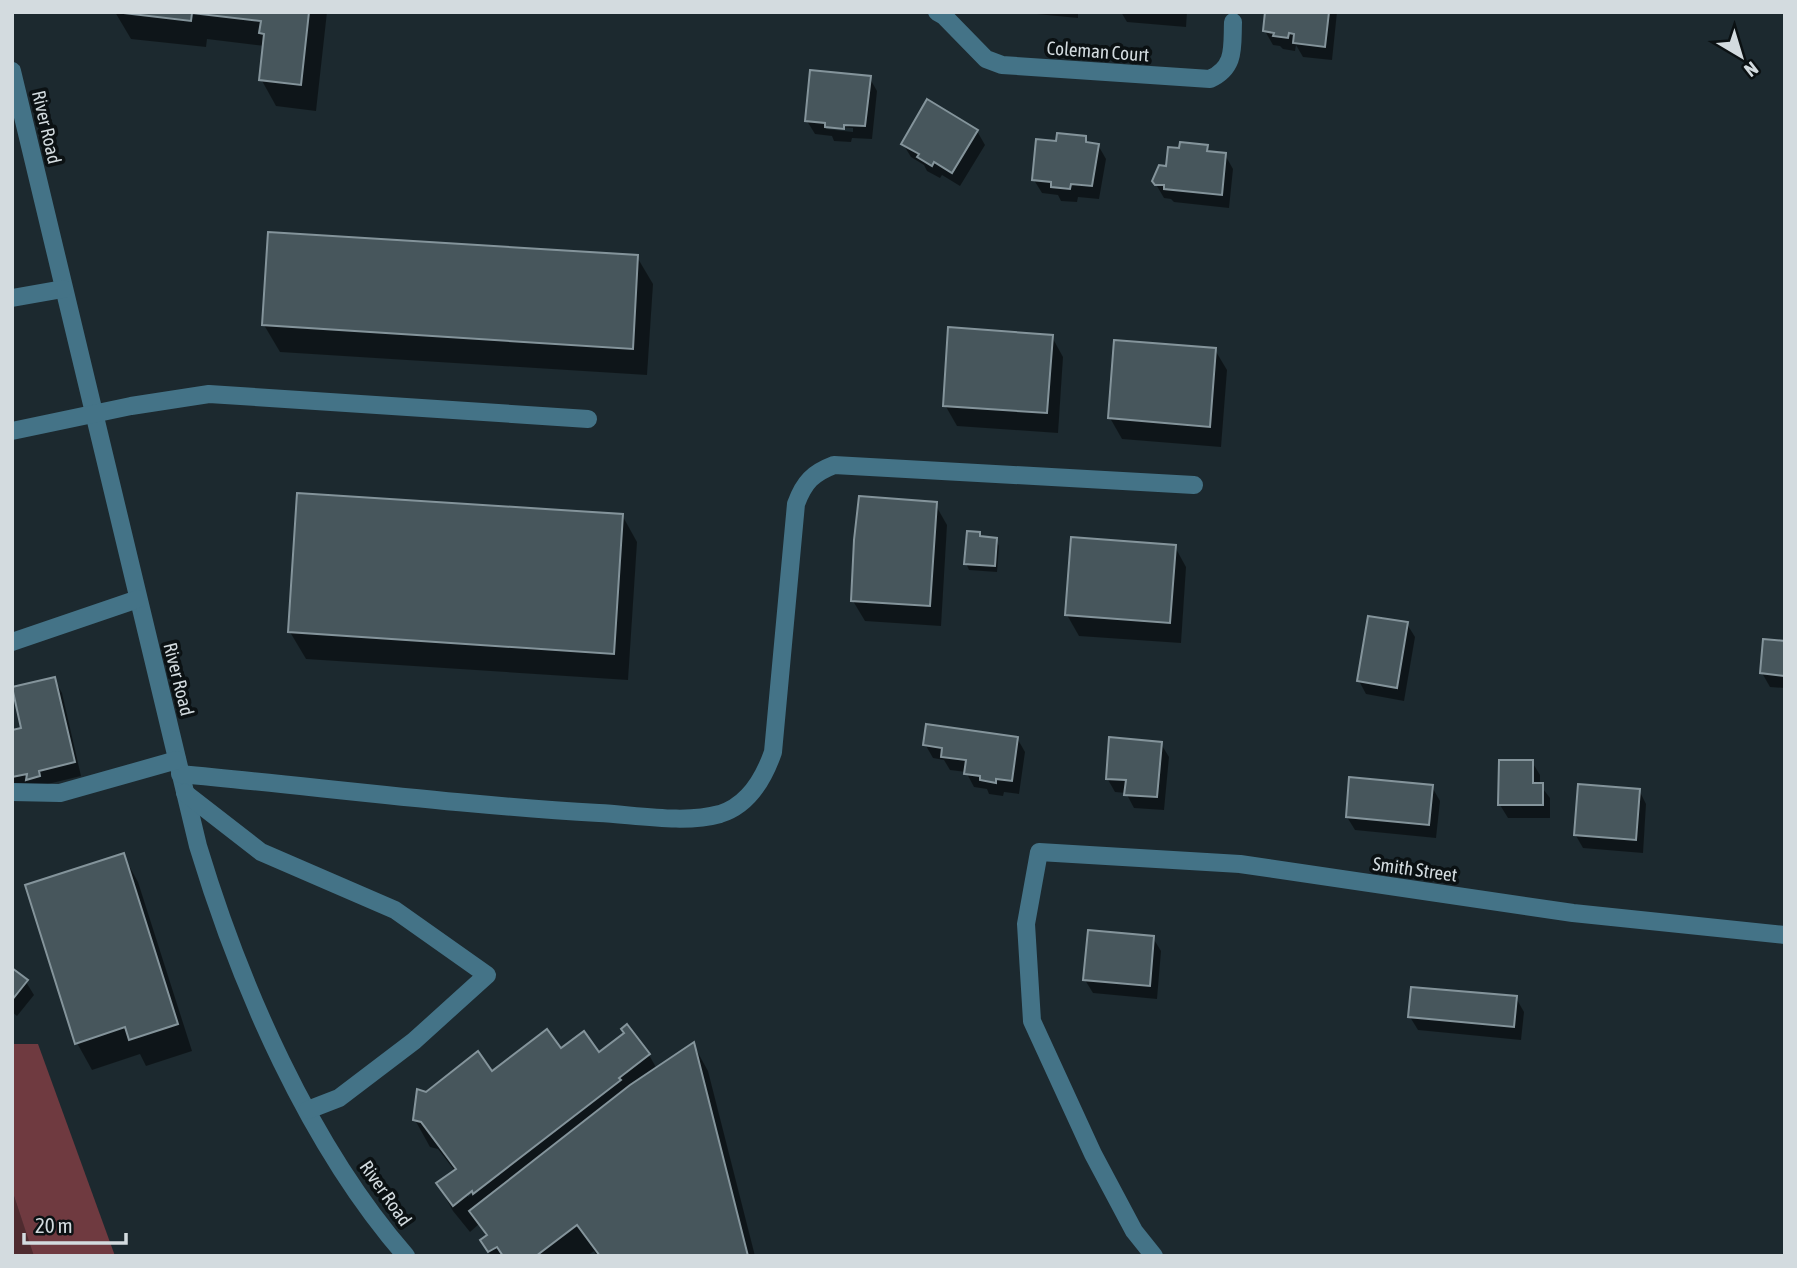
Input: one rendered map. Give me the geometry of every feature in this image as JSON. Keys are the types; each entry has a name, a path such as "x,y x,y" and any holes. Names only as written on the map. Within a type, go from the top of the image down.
{"street":[{"name":"Coleman Court","path":"937,12 986,59 1002,65 1210,79 1220,75 1229,65 1233,22"},
{"name":"River Road","path":"12,71 209,884 244,980 287,1072 326,1144 382,1229 406,1256"},
{"path":"12,298 63,289"},
{"path":"12,431 209,394 588,419"},
{"path":"12,792 60,793 179,767 562,811 698,818 723,813 745,800 765,776 773,752 796,504 803,485 816,472 834,465 1194,485"},
{"path":"12,642 138,599"},
{"path":"185,793 261,852 395,911 487,975 414,1041 340,1098 308,1110"},
{"name":"Smith Street","path":"1154,1256 1134,1231 1093,1154 1032,1020 1026,925 1039,852 1240,864 1573,913 1785,935"}],"shaded area":[{"path":"12,1044 38,1044 115,1256 34,1256 12,1190"},
{"path":"12,1190 34,1254 34,1256 12,1256"}],"building":[{"path":"115,12 309,12 301,85 259,80 264,34 259,33 261,21 192,13 191,21"},
{"path":"1265,12 1329,12 1325,47 1293,43 1294,34 1289,33 1288,38 1273,36 1274,33 1263,31"},
{"path":"810,70 871,76 865,126 844,125 844,129 805,121"},
{"path":"927,99 978,130 952,173 934,162 932,166 917,157 919,154 901,144"},
{"path":"1057,133 1086,136 1086,142 1099,144 1092,186 1071,184 1070,189 1051,187 1051,182 1032,180 1036,139 1056,141"},
{"path":"1180,142 1208,145 1207,151 1226,153 1222,195 1164,189 1164,185 1155,185 1152,181 1159,165 1166,166 1168,147 1179,148"},
{"path":"268,232 638,255 633,349 262,325"},
{"path":"948,327 1053,335 1047,413 943,406"},
{"path":"1114,340 1216,348 1210,427 1108,418"},
{"path":"297,493 623,514 614,654 288,632"},
{"path":"859,496 937,502 930,606 851,601"},
{"path":"967,531 997,538 995,566 964,564"},
{"path":"1071,537 1176,545 1170,623 1065,615"},
{"path":"1368,616 1408,622 1397,688 1357,681"},
{"path":"1763,639 1785,641 1785,676 1760,673"},
{"path":"55,677 75,762 39,771 40,776 26,780 27,774 12,777 12,730 21,728 12,687"},
{"path":"926,724 1018,737 1012,781 996,779 996,783 980,780 980,776 964,774 966,760 941,757 942,748 923,745"},
{"path":"1109,737 1162,742 1157,797 1124,795 1126,780 1106,779"},
{"path":"1499,760 1533,760 1533,783 1543,783 1543,805 1498,805"},
{"path":"1349,777 1433,785 1429,825 1346,817"},
{"path":"1578,784 1640,789 1636,840 1574,835"},
{"path":"124,853 178,1024 129,1040 125,1027 75,1044 25,885"},
{"path":"1088,930 1154,936 1150,986 1083,980"},
{"path":"12,968 28,980 12,1000"},
{"path":"1411,987 1517,996 1514,1027 1408,1017"},
{"path":"627,1024 650,1054 619,1078 621,1080 473,1194 472,1191 453,1206 436,1183 456,1169 421,1122 413,1120 417,1089 426,1092 478,1051 492,1071 547,1029 561,1048 584,1031 599,1052 624,1033 621,1029"},
{"path":"694,1042 748,1256 600,1256 577,1225 536,1256 503,1256 497,1247 488,1252 480,1240 487,1235 469,1211 630,1085"}]}
